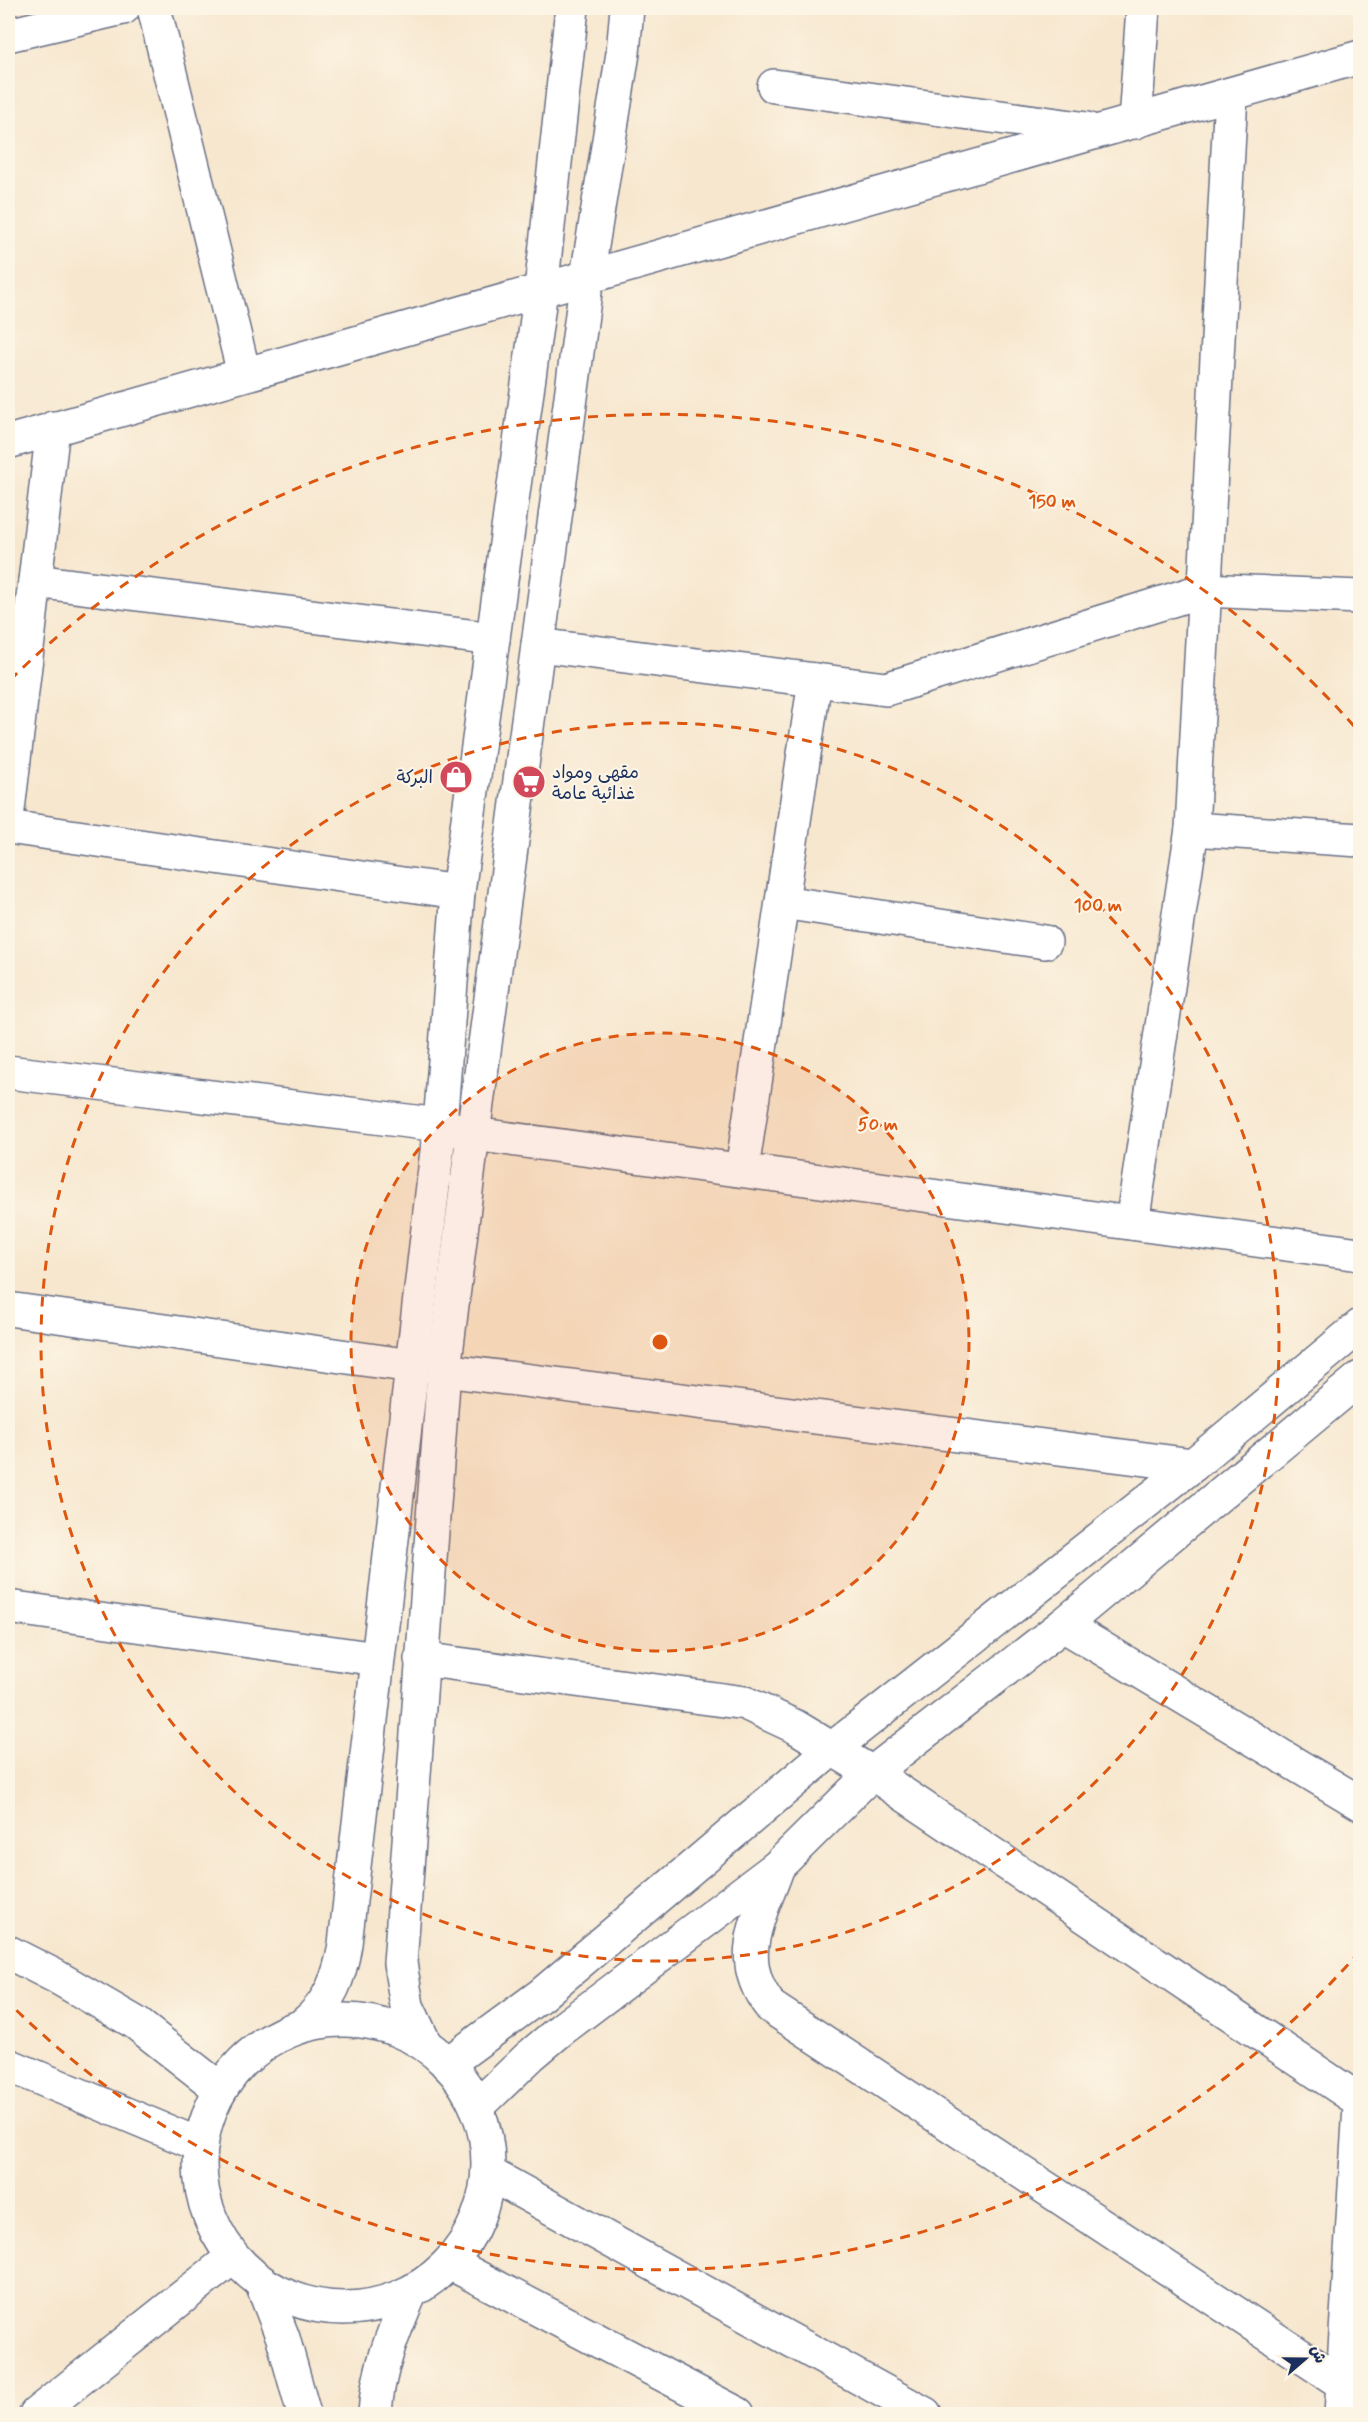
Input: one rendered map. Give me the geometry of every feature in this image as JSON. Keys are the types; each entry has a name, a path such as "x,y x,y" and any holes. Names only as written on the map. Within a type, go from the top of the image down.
{"street":[{"path":"8,35 123,8"},
{"path":"154,8 243,375"},
{"path":"304,2024 346,2019 387,2025 436,2054 456,2072 477,2108 486,2139 488,2173 477,2221 450,2263 410,2294 360,2308 309,2305 262,2284 233,2257 212,2223 201,2185 200,2145 207,2116 220,2089 242,2060 271,2038 304,2024 318,2013 328,1998 342,1963 440,1125 458,892 542,290 572,8"},
{"path":"436,2054 407,2006 400,1963 444,1370 473,1134 587,277 623,54 627,8"},
{"path":"1135,122 1143,8"},
{"path":"9,436 53,428 243,375 1360,57"},
{"path":"774,86 1099,130"},
{"path":"1132,1222 1192,829 1231,94"},
{"path":"8,810 53,428"},
{"path":"35,581 493,639"},
{"path":"538,645 886,689 1204,590 1360,597"},
{"path":"742,1170 815,680"},
{"path":"8,827 458,892"},
{"path":"1192,829 1360,840"},
{"path":"782,902 1045,942"},
{"path":"8,1072 440,1125 473,1134 1360,1254"},
{"path":"8,1309 412,1366"},
{"path":"436,2054 540,1995 832,1749 1193,1465 1360,1326"},
{"path":"444,1370 1193,1465"},
{"path":"477,2108 562,2029 778,1866 872,1773 1063,1625 1360,1378"},
{"path":"8,1607 377,1659"},
{"path":"1063,1625 1360,1803"},
{"path":"421,1659 745,1703 796,1727 872,1773 1360,2104 1342,2399"},
{"path":"778,1866 753,1936 750,1952 755,1982 771,2007 1342,2399"},
{"path":"8,1952 55,1976 136,2023 220,2089"},
{"path":"8,2065 200,2145"},
{"path":"488,2173 925,2415"},
{"path":"36,2415 233,2257"},
{"path":"450,2263 738,2415"},
{"path":"262,2284 283,2338 304,2415"},
{"path":"375,2415 383,2369 394,2330 410,2294"}],"place":[{"name":"البركة","path":"456,777"},
{"name":"مقهى ومواد غذائية عامة","path":"529,782"}]}
